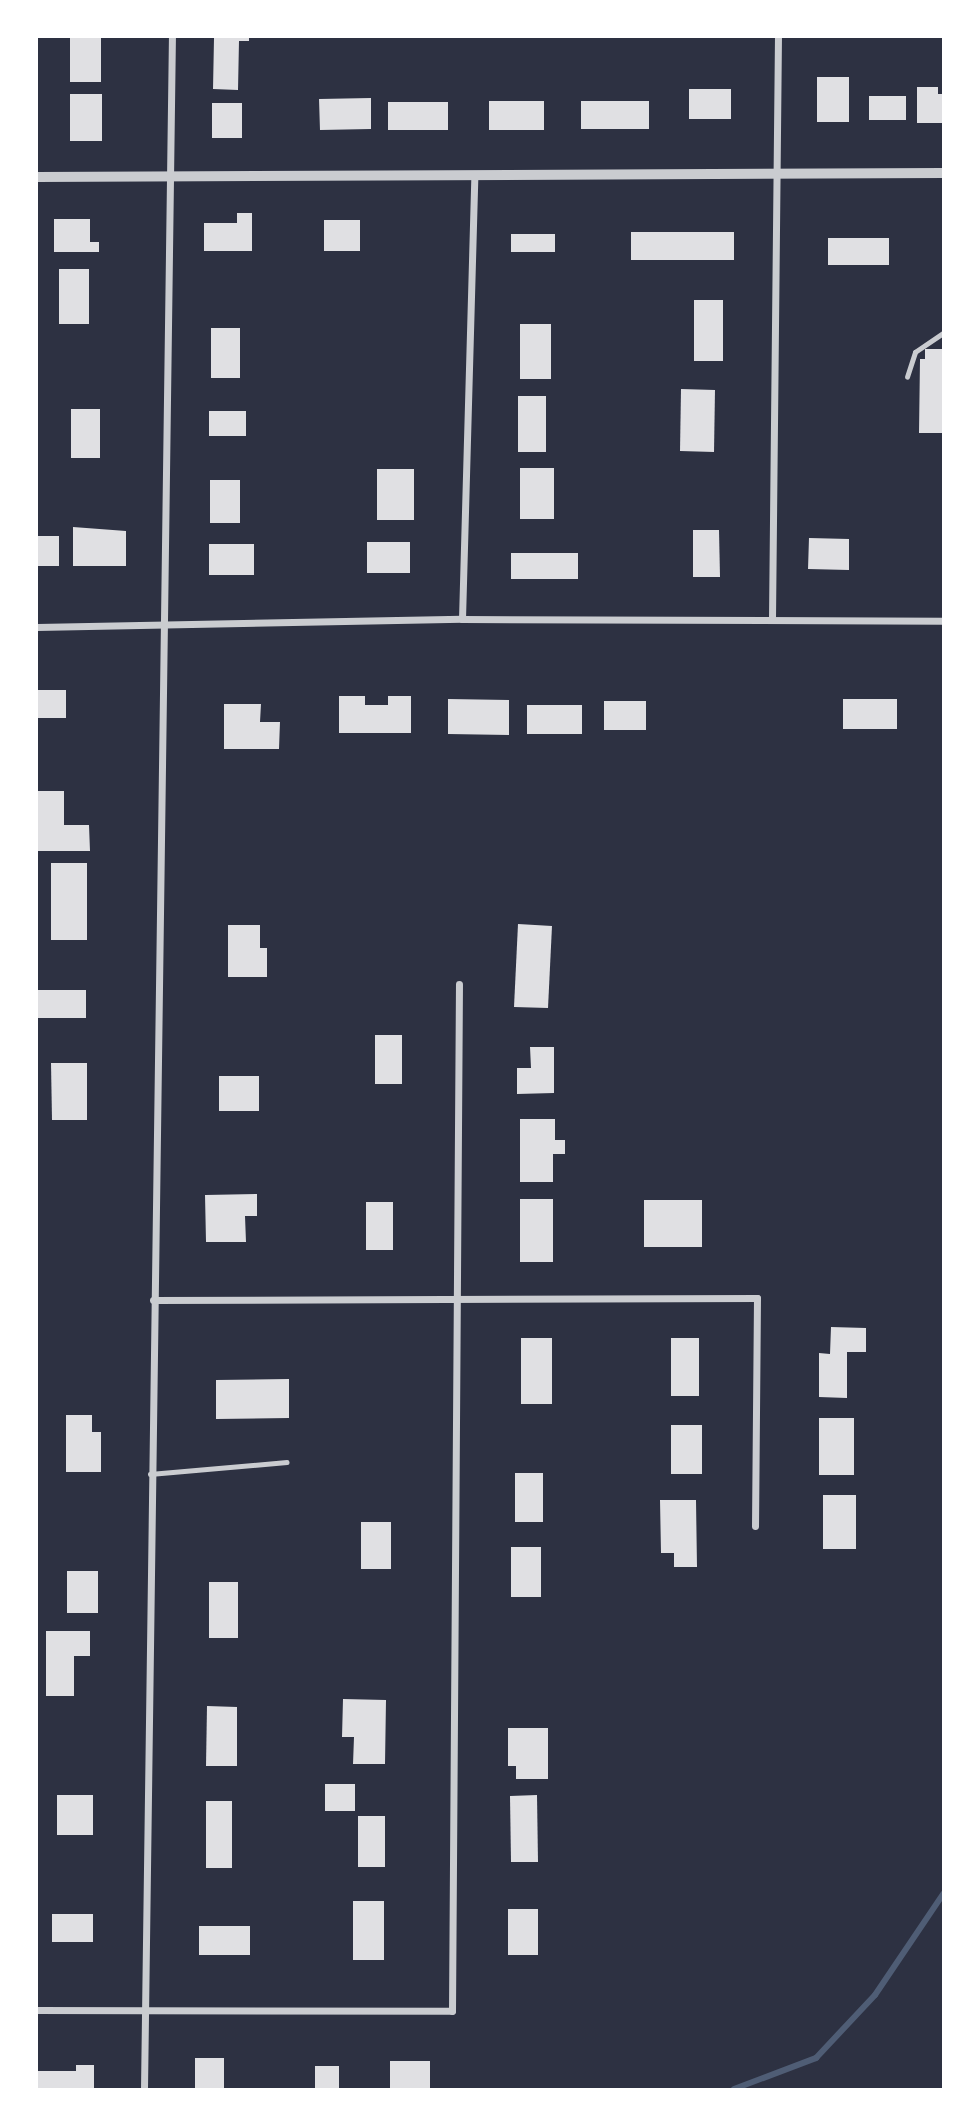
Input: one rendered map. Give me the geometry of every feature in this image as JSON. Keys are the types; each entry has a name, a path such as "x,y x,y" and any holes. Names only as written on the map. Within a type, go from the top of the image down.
{"street":[{"path":"144,2089 149,1474 167,626 172,37"},
{"path":"772,618 778,37"},
{"path":"37,177 943,173"},
{"path":"462,619 474,177"},
{"path":"37,626 167,626 462,619 772,618 943,621"},
{"path":"37,2010 452,2011 459,984"},
{"path":"153,1300 757,1298 755,1526"}],"lane":[{"path":"908,377 915,352 943,333"},
{"path":"149,1474 286,1462"}],"building":[{"path":"70,37 101,37 101,82 70,82"},
{"path":"249,37 249,41 239,41 238,90 213,89 214,38"},
{"path":"817,77 849,77 849,122 817,122"},
{"path":"917,87 938,87 938,94 943,94 943,123 917,123"},
{"path":"689,89 731,89 731,119 689,119"},
{"path":"70,94 102,94 102,141 70,141"},
{"path":"869,96 906,96 906,120 869,120"},
{"path":"371,98 371,129 320,130 319,99"},
{"path":"489,101 544,101 544,130 489,130"},
{"path":"581,101 649,101 649,129 581,129"},
{"path":"388,102 448,102 448,130 388,130"},
{"path":"212,103 242,103 242,138 212,138"},
{"path":"237,213 252,213 252,251 204,251 204,223 237,223"},
{"path":"54,219 90,219 90,242 99,242 99,252 54,252"},
{"path":"324,220 360,220 360,251 324,251"},
{"path":"631,232 734,232 734,260 631,260"},
{"path":"511,234 555,234 555,252 511,252"},
{"path":"828,238 889,238 889,265 828,265"},
{"path":"59,269 89,269 89,324 59,324"},
{"path":"694,300 723,300 723,361 694,361"},
{"path":"520,324 551,324 551,379 520,379"},
{"path":"211,328 240,328 240,378 211,378"},
{"path":"925,349 943,349 943,433 919,433 920,359 925,359"},
{"path":"681,389 715,390 714,452 680,451"},
{"path":"518,396 546,396 546,452 518,452"},
{"path":"71,409 100,409 100,458 71,458"},
{"path":"209,411 246,411 246,436 209,436"},
{"path":"520,468 554,468 554,519 520,519"},
{"path":"377,469 414,469 414,520 377,520"},
{"path":"210,480 240,480 240,523 210,523"},
{"path":"73,527 126,531 126,566 73,566"},
{"path":"693,530 719,530 720,577 693,577"},
{"path":"37,536 59,536 59,566 37,566"},
{"path":"809,538 849,539 849,570 808,569"},
{"path":"367,542 410,542 410,573 367,573"},
{"path":"209,544 254,544 254,575 209,575"},
{"path":"511,553 578,553 578,579 511,579"},
{"path":"37,690 66,690 66,718 37,718"},
{"path":"339,696 365,696 365,705 388,705 388,696 411,696 411,733 339,733"},
{"path":"448,699 509,700 509,735 448,734"},
{"path":"843,699 897,699 897,729 843,729"},
{"path":"604,701 646,701 646,730 604,730"},
{"path":"224,704 261,704 260,722 280,722 279,749 224,749"},
{"path":"527,705 582,705 582,734 527,734"},
{"path":"37,791 64,791 64,825 89,825 90,851 37,851"},
{"path":"51,863 87,863 87,940 51,940"},
{"path":"518,924 552,926 548,1008 514,1007"},
{"path":"228,925 260,925 260,948 267,948 267,977 228,977"},
{"path":"38,990 86,990 86,1018 38,1018"},
{"path":"375,1035 402,1035 402,1084 375,1084"},
{"path":"530,1047 554,1047 554,1093 517,1094 517,1068 531,1068"},
{"path":"51,1063 87,1063 87,1120 52,1120"},
{"path":"219,1076 259,1076 259,1111 219,1111"},
{"path":"520,1119 555,1119 555,1140 565,1140 565,1154 553,1154 553,1182 520,1182"},
{"path":"257,1194 257,1216 245,1216 246,1242 206,1242 205,1195"},
{"path":"520,1199 553,1199 553,1262 520,1262"},
{"path":"644,1200 702,1200 702,1247 644,1247"},
{"path":"366,1202 393,1202 393,1250 366,1250"},
{"path":"831,1327 866,1328 866,1352 847,1352 847,1398 819,1397 819,1353 830,1354"},
{"path":"521,1338 552,1338 552,1404 521,1404"},
{"path":"671,1338 699,1338 699,1396 671,1396"},
{"path":"289,1379 289,1418 216,1419 216,1380"},
{"path":"66,1415 92,1415 92,1432 101,1432 101,1472 66,1472"},
{"path":"819,1418 854,1418 854,1475 819,1475"},
{"path":"671,1425 702,1425 702,1474 671,1474"},
{"path":"515,1473 543,1473 543,1522 515,1522"},
{"path":"823,1495 856,1495 856,1549 823,1549"},
{"path":"660,1500 696,1500 697,1567 674,1567 674,1553 661,1553"},
{"path":"361,1522 391,1522 391,1569 361,1569"},
{"path":"511,1547 541,1547 541,1597 511,1597"},
{"path":"67,1571 98,1571 98,1613 67,1613"},
{"path":"209,1582 238,1582 238,1638 209,1638"},
{"path":"46,1631 90,1631 90,1656 74,1656 74,1696 46,1696"},
{"path":"343,1699 386,1700 385,1764 353,1764 354,1737 342,1737"},
{"path":"207,1706 237,1707 237,1766 206,1766"},
{"path":"508,1728 548,1728 548,1779 516,1779 516,1766 508,1766"},
{"path":"325,1784 355,1784 355,1811 325,1811"},
{"path":"57,1795 93,1795 93,1835 57,1835"},
{"path":"537,1795 538,1862 511,1862 510,1796"},
{"path":"206,1801 232,1801 232,1868 206,1868"},
{"path":"358,1816 385,1816 385,1867 358,1867"},
{"path":"353,1901 384,1901 384,1960 353,1960"},
{"path":"508,1909 538,1909 538,1955 508,1955"},
{"path":"52,1914 93,1914 93,1942 52,1942"},
{"path":"199,1926 250,1926 250,1955 199,1955"},
{"path":"195,2058 224,2058 224,2089 195,2089"},
{"path":"390,2061 430,2061 430,2089 390,2089"},
{"path":"76,2065 94,2065 94,2089 38,2089 38,2071 76,2071"},
{"path":"315,2066 339,2066 339,2089 315,2089"}],"waterway":[{"path":"734,2089 816,2058 875,1995 943,1894"}]}
